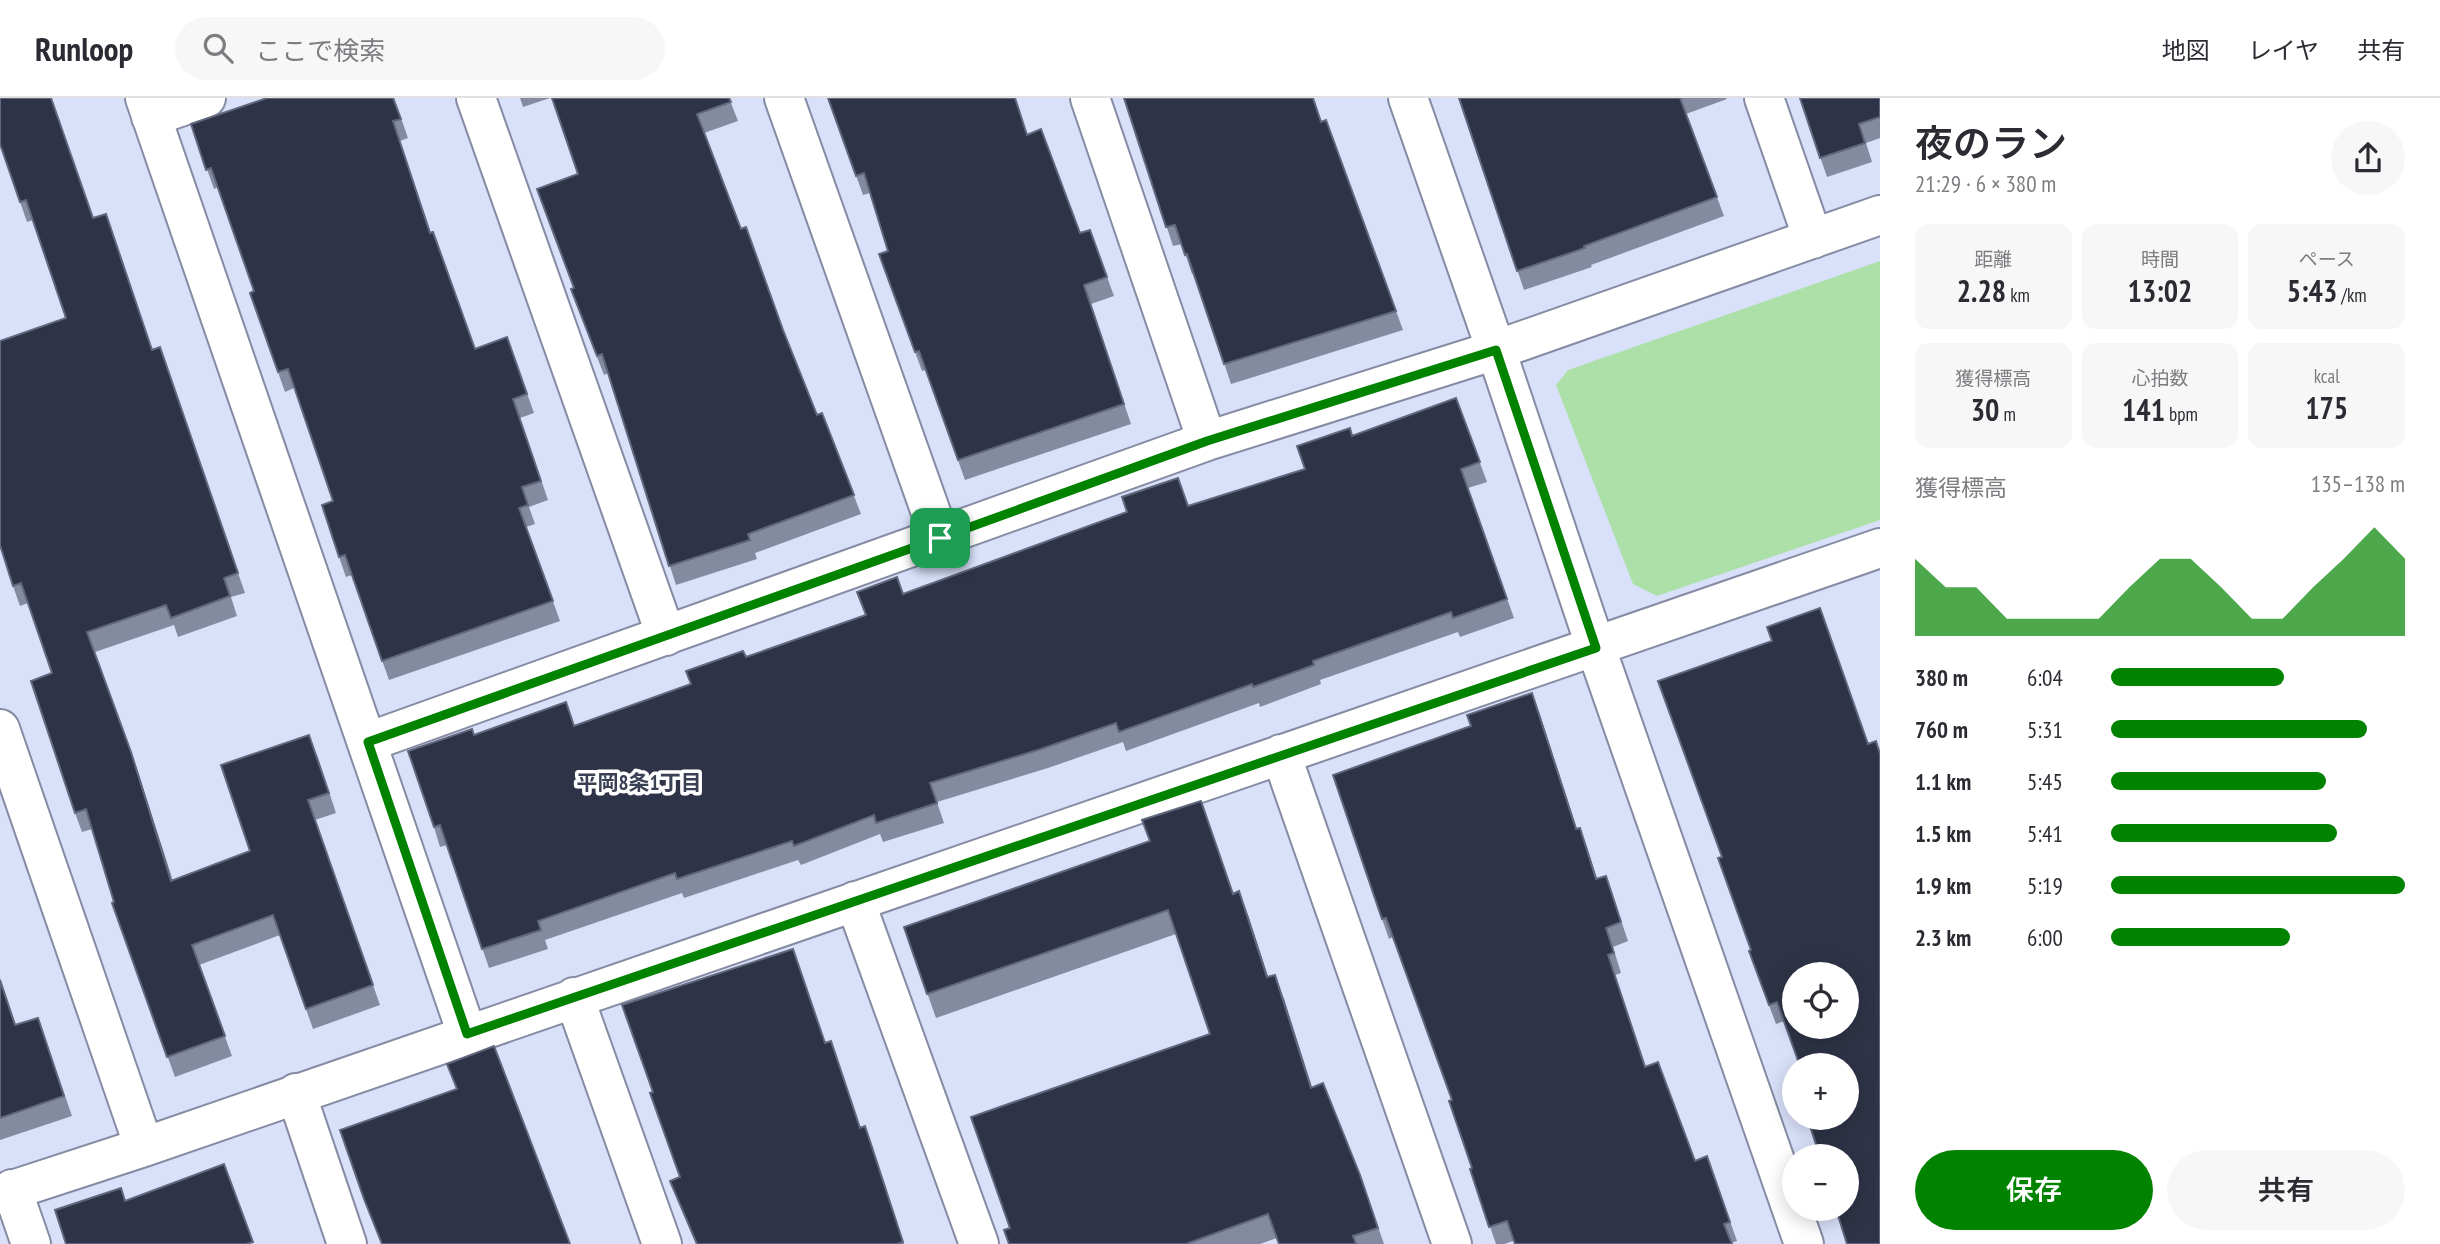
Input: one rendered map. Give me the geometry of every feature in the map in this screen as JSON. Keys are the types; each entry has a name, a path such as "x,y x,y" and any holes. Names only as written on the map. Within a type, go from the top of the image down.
{"street":[{"path":"206,98 148,107 467,1034"},
{"path":"476,98 666,636"},
{"path":"784,98 940,538"},
{"path":"1090,98 1207,441"},
{"path":"1408,98 1804,1244"},
{"path":"1764,98 1813,239"},
{"path":"368,742 1207,441 1496,350 1880,215"},
{"path":"31,1244 6,1192 145,1147 1281,754 1878,557"},
{"path":"0,729 145,1147"},
{"path":"1281,754 1452,1244"},
{"path":"855,901 979,1244"},
{"path":"574,997 662,1244"},
{"path":"296,1093 347,1244"}],"green space":[{"path":"1880,261 1880,520 1657,596 1633,584 1556,385 1568,370"}],"building":[{"path":"0,98 51,98 93,218 106,214 152,350 160,347 238,573 224,578 230,596 171,618 166,605 87,632 131,752 171,881 250,851 221,765 309,735 329,793 308,800 373,985 306,1009 273,915 192,945 225,1036 167,1057 112,903 114,902 86,809 75,813 31,681 52,673 21,583 13,586 0,545 0,341 66,318 26,200 20,202 0,144"},
{"path":"267,98 393,98 401,119 393,121 430,233 433,232 475,349 507,337 527,394 513,399 541,481 522,487 528,505 519,508 553,601 382,661 345,555 339,557 322,505 333,501 288,369 278,372 250,293 254,291 211,168 206,170 191,124"},
{"path":"552,98 729,98 731,102 697,114 741,229 746,227 817,415 822,413 854,495 748,534 750,540 669,566 602,354 597,356 537,189 578,174"},
{"path":"828,98 1015,98 1027,135 1041,129 1080,233 1090,230 1107,277 1084,285 1124,404 958,460 919,351 915,352 879,254 888,251 864,173 856,176"},
{"path":"1124,98 1313,98 1321,122 1326,120 1396,311 1224,364 1175,225 1166,227"},
{"path":"1459,98 1680,98 1717,197 1517,271"},
{"path":"1800,98 1880,98 1880,117 1859,124 1865,143 1820,158"},
{"path":"1456,398 1480,462 1461,469 1507,599 1453,618 1451,612 1313,661 1314,665 1253,687 1252,684 1119,732 1116,723 930,783 937,803 876,823 874,815 794,846 792,841 677,879 675,873 538,921 541,930 482,949 440,825 434,827 408,751 472,729 474,735 566,702 574,726 691,684 686,671 743,651 746,657 866,615 857,592 897,577 903,594 1127,512 1122,497 1178,478 1188,506 1305,469 1297,446 1350,428 1352,436"},
{"path":"1820,608 1868,744 1876,741 1880,754 1880,1244 1847,1244 1840,1221 1859,1221 1859,1144 1816,1144 1811,1130 1859,1130 1859,1053 1795,1053 1790,1039 1859,1039 1859,962 1782,962 1782,1016 1777,1002 1769,1005 1718,858 1722,857 1658,681 1772,641 1767,627"},
{"path":"1532,693 1576,829 1580,828 1596,879 1606,876 1621,922 1606,928 1614,953 1608,955 1645,1067 1658,1062 1695,1161 1707,1156 1730,1222 1724,1224 1732,1244 1515,1244 1507,1221 1489,1227 1449,1101 1452,1100 1386,918 1382,919 1333,775 1471,726 1467,715"},
{"path":"1201,801 1233,894 1239,891 1267,977 1275,975 1311,1088 1323,1083 1378,1228 1353,1236 1356,1244 1279,1244 1268,1214 1186,1244 1009,1244 1004,1230 1010,1228 971,1117 1210,1034 1168,910 927,994 904,927 1150,841 1142,820"},
{"path":"793,949 825,1043 831,1041 860,1128 865,1126 903,1242 697,1244 670,1181 680,1177 622,1005"},
{"path":"0,980 15,1025 38,1018 64,1096 0,1118"},
{"path":"494,1046 570,1244 382,1244 340,1130 457,1089 447,1064"},
{"path":"224,1164 253,1242 66,1244 55,1210 121,1188 125,1201"}],"district":[{"name":"平岡8条1丁目","path":"639,783"}],"route":[{"path":"1496,350 1596,648 467,1034 368,742 940,538 1207,441 1496,350"}]}
